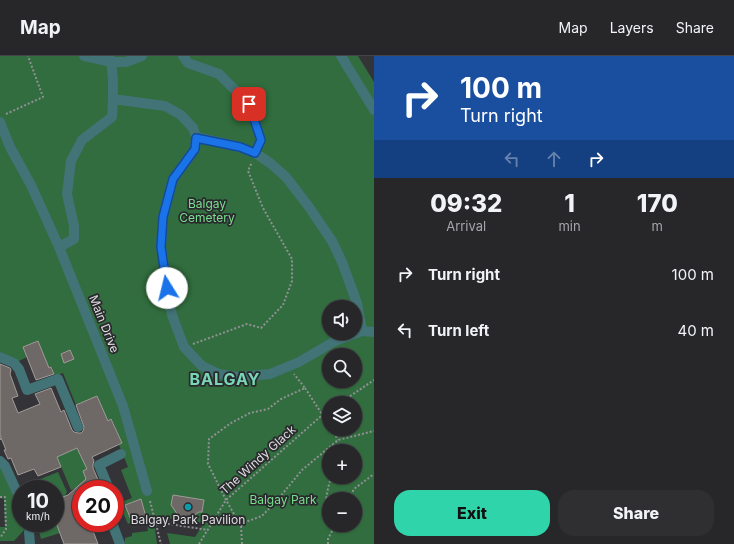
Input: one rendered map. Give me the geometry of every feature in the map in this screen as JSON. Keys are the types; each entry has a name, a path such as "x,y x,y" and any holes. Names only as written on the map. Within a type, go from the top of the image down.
{"street":[{"path":"84,56 126,62 142,56"},
{"path":"183,56 188,63 219,74 249,104 261,140 255,153"},
{"path":"341,56 374,110"},
{"path":"59,247 74,239 74,226 68,194 71,161 82,140 112,117 113,100 111,59"},
{"path":"113,100 165,106 181,115 193,128 196,138 195,149 173,179 163,217 161,247 172,315 184,347 202,366 219,374 237,377 270,374 299,362 338,340"},
{"name":"Main Drive","path":"0,122 5,148 31,185 59,247 123,406 147,490"},
{"path":"196,138 240,147 255,153 270,163 286,177 332,241 342,262 356,300"},
{"path":"362,331 374,332"},
{"path":"0,357 14,363 19,369 27,390 58,379 78,427"},
{"path":"105,480 99,465 121,454"},
{"path":"0,461 5,466 12,481"},
{"path":"29,532 30,544"},
{"path":"115,532 120,544"}],"path":[{"path":"0,117 43,97 28,56"},
{"path":"184,347 247,324 262,328 283,305 292,281 292,259 263,208 248,171 255,153"},
{"path":"289,366 322,414"},
{"path":"351,396 374,380"},
{"path":"242,544 241,526 208,464 209,439 231,422 250,413 268,408 281,399 305,388"},
{"name":"The Windy Glack","path":"199,544 226,500 322,416"},
{"path":"333,444 338,440 374,431"},
{"path":"336,436 338,440"},
{"path":"241,526 262,516 302,470 322,453"},
{"path":"352,492 354,489 374,474"},
{"path":"147,490 161,544"},
{"path":"0,497 5,497 6,529 0,538"},
{"path":"156,522 208,530"},
{"path":"328,544 332,532"}],"green space":[{"name":"Balgay Cemetery","path":"0,56 358,56 374,82 374,544 170,544 167,533 195,537 204,523 166,518 154,521 157,544 125,544 125,538 132,536 132,533 148,531 141,499 125,505 132,522 128,524 124,515 124,501 132,498 121,470 128,467 119,445 122,443 112,420 108,421 97,396 76,405 63,373 55,376 52,367 49,368 38,341 23,347 27,357 19,361 0,352"},
{"path":"77,448 83,461 92,467 83,471 87,480 72,480 71,490 57,457"},
{"path":"0,465 12,488 12,532 22,532 14,541 0,541 0,527 5,527 4,499 0,498"},
{"path":"58,472 62,480 38,480"},
{"path":"64,485 67,492 64,497"},
{"path":"39,532 60,533 41,539"}],"building":[{"path":"38,341 49,368 51,367 54,374 36,380 23,347"},
{"path":"70,350 74,359 64,363 61,354"},
{"path":"0,364 10,368 11,370 10,374 18,396 12,398 18,413 40,404 35,394 51,388 61,412 64,410 72,430 74,432 81,433 84,427 76,405 97,396 108,421 111,419 122,443 92,457 94,461 93,468 98,480 85,480 86,479 83,471 87,469 77,448 57,457 61,467 38,476 34,469 18,475 11,458 8,459 0,435"},
{"path":"72,491 72,532 93,532 98,544 64,544 60,532 64,532 64,497"},
{"name":"Balgay Park Pavilion","path":"173,495 204,500 202,512 199,512 188,519 180,518 171,505"},
{"path":"141,499 146,517 132,522 125,505"}],"place":[{"name":"Balgay Park Pavilion","path":"188,507"}],"district":[{"name":"BALGAY","path":"225,379"}],"route":[{"path":"167,288 161,247 163,217 173,179 195,149 196,138 240,147 255,153 261,140 249,104"}],"park label":[{"name":"Balgay Park","path":"283,500"}]}
